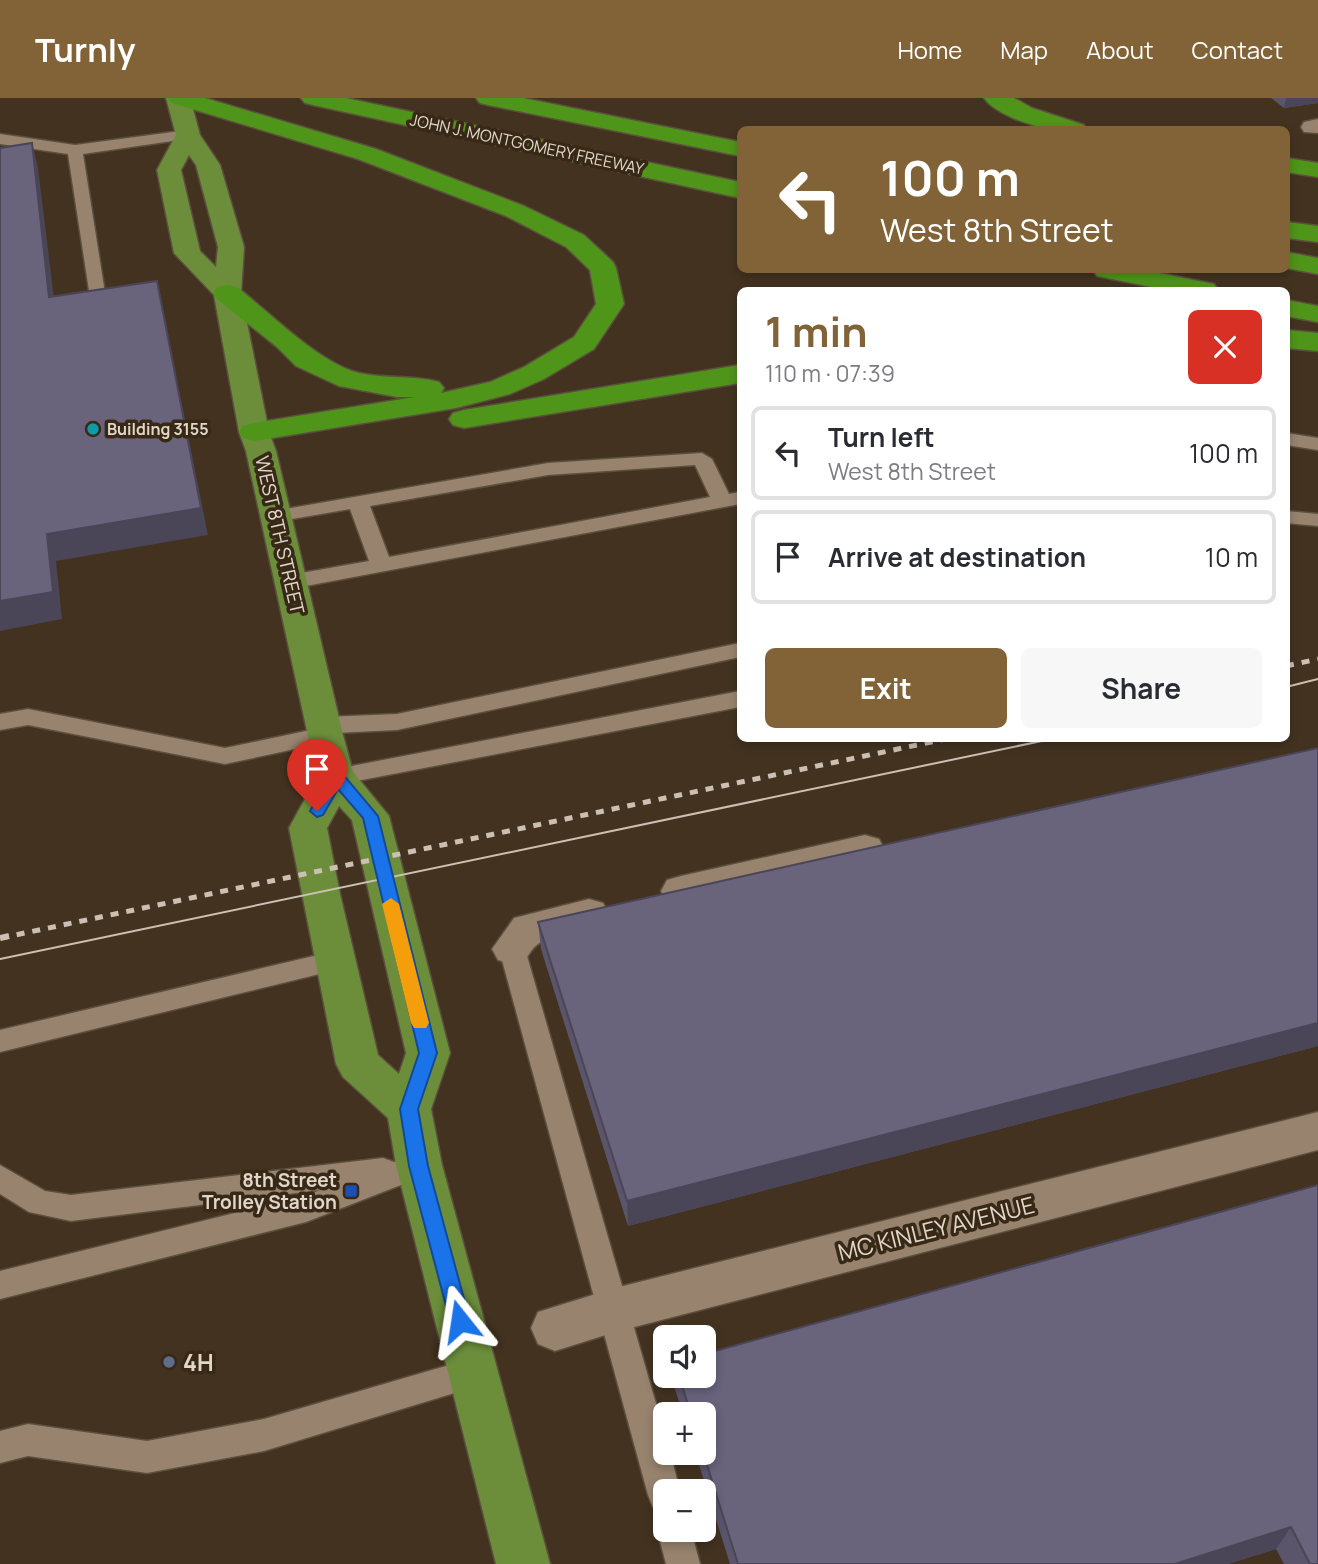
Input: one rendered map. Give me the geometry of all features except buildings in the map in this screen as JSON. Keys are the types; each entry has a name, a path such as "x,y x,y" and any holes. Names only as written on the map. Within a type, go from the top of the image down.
{"highway":[{"path":"179,98 367,154 515,211 575,241 603,268 610,304 584,343 534,373 500,388 258,442"},
{"name":"JOHN J. MONTGOMERY FREEWAY","path":"313,98 737,189"},
{"name":"JOHN J. MONTGOMERY FREEWAY","path":"488,98 737,148"},
{"path":"996,98 1024,113 1063,126"},
{"path":"1290,166 1318,170"},
{"path":"1290,230 1318,234"},
{"path":"1290,261 1318,266"},
{"path":"1122,273 1190,287"},
{"path":"227,293 287,341 306,360 349,380 397,388 446,388 534,373"},
{"path":"1290,309 1318,314"},
{"path":"1290,339 1318,342"},
{"path":"258,442 737,374"}],"main road":[{"name":"WEST 8TH STREET","path":"179,98 187,135 208,165 231,247 227,293 258,442 336,777 370,816 428,1053 409,1109 419,1166 523,1564"},
{"path":"187,135 169,170 187,253 227,293"},
{"path":"336,777 308,828 335,961 358,1064 409,1109"}],"street":[{"path":"512,949 528,929 764,871 899,842"},
{"name":"MC KINLEY AVENUE","path":"555,1328 615,1310 1318,1131"}],"lane":[{"path":"0,139 75,150 187,135"},
{"path":"75,150 96,293"},
{"path":"1290,440 1318,444"},
{"path":"275,516 548,468 702,459 731,500 290,582"},
{"path":"358,502 381,565"},
{"path":"1290,517 1318,520"},
{"path":"0,722 28,717 225,756 324,730 397,722 737,651"},
{"path":"336,777 737,700"},
{"path":"512,949 660,1479"},
{"path":"0,1041 335,961"},
{"path":"0,1178 38,1203 71,1208 419,1166"},
{"path":"0,1285 306,1209 419,1166"},
{"path":"0,1447 28,1440 147,1457 264,1435 473,1373"},
{"path":"677,1542 683,1564"}],"tram line":[{"path":"1290,686 1318,679"},
{"path":"0,959 1037,742"}],"railway":[{"path":"1290,665 1318,659"},
{"path":"1,938 931,742"},
{"path":"0,938 9,936"}],"slow traffic":[{"path":"391,904 420,1023"}],"place":[{"name":"Building 3155","path":"93,429"},
{"name":"8th Street Trolley Station","path":"351,1191"},
{"name":"4H","path":"169,1362"}],"route":[{"path":"317,811 336,777 370,816 428,1053 409,1109 419,1166 460,1321"}]}
